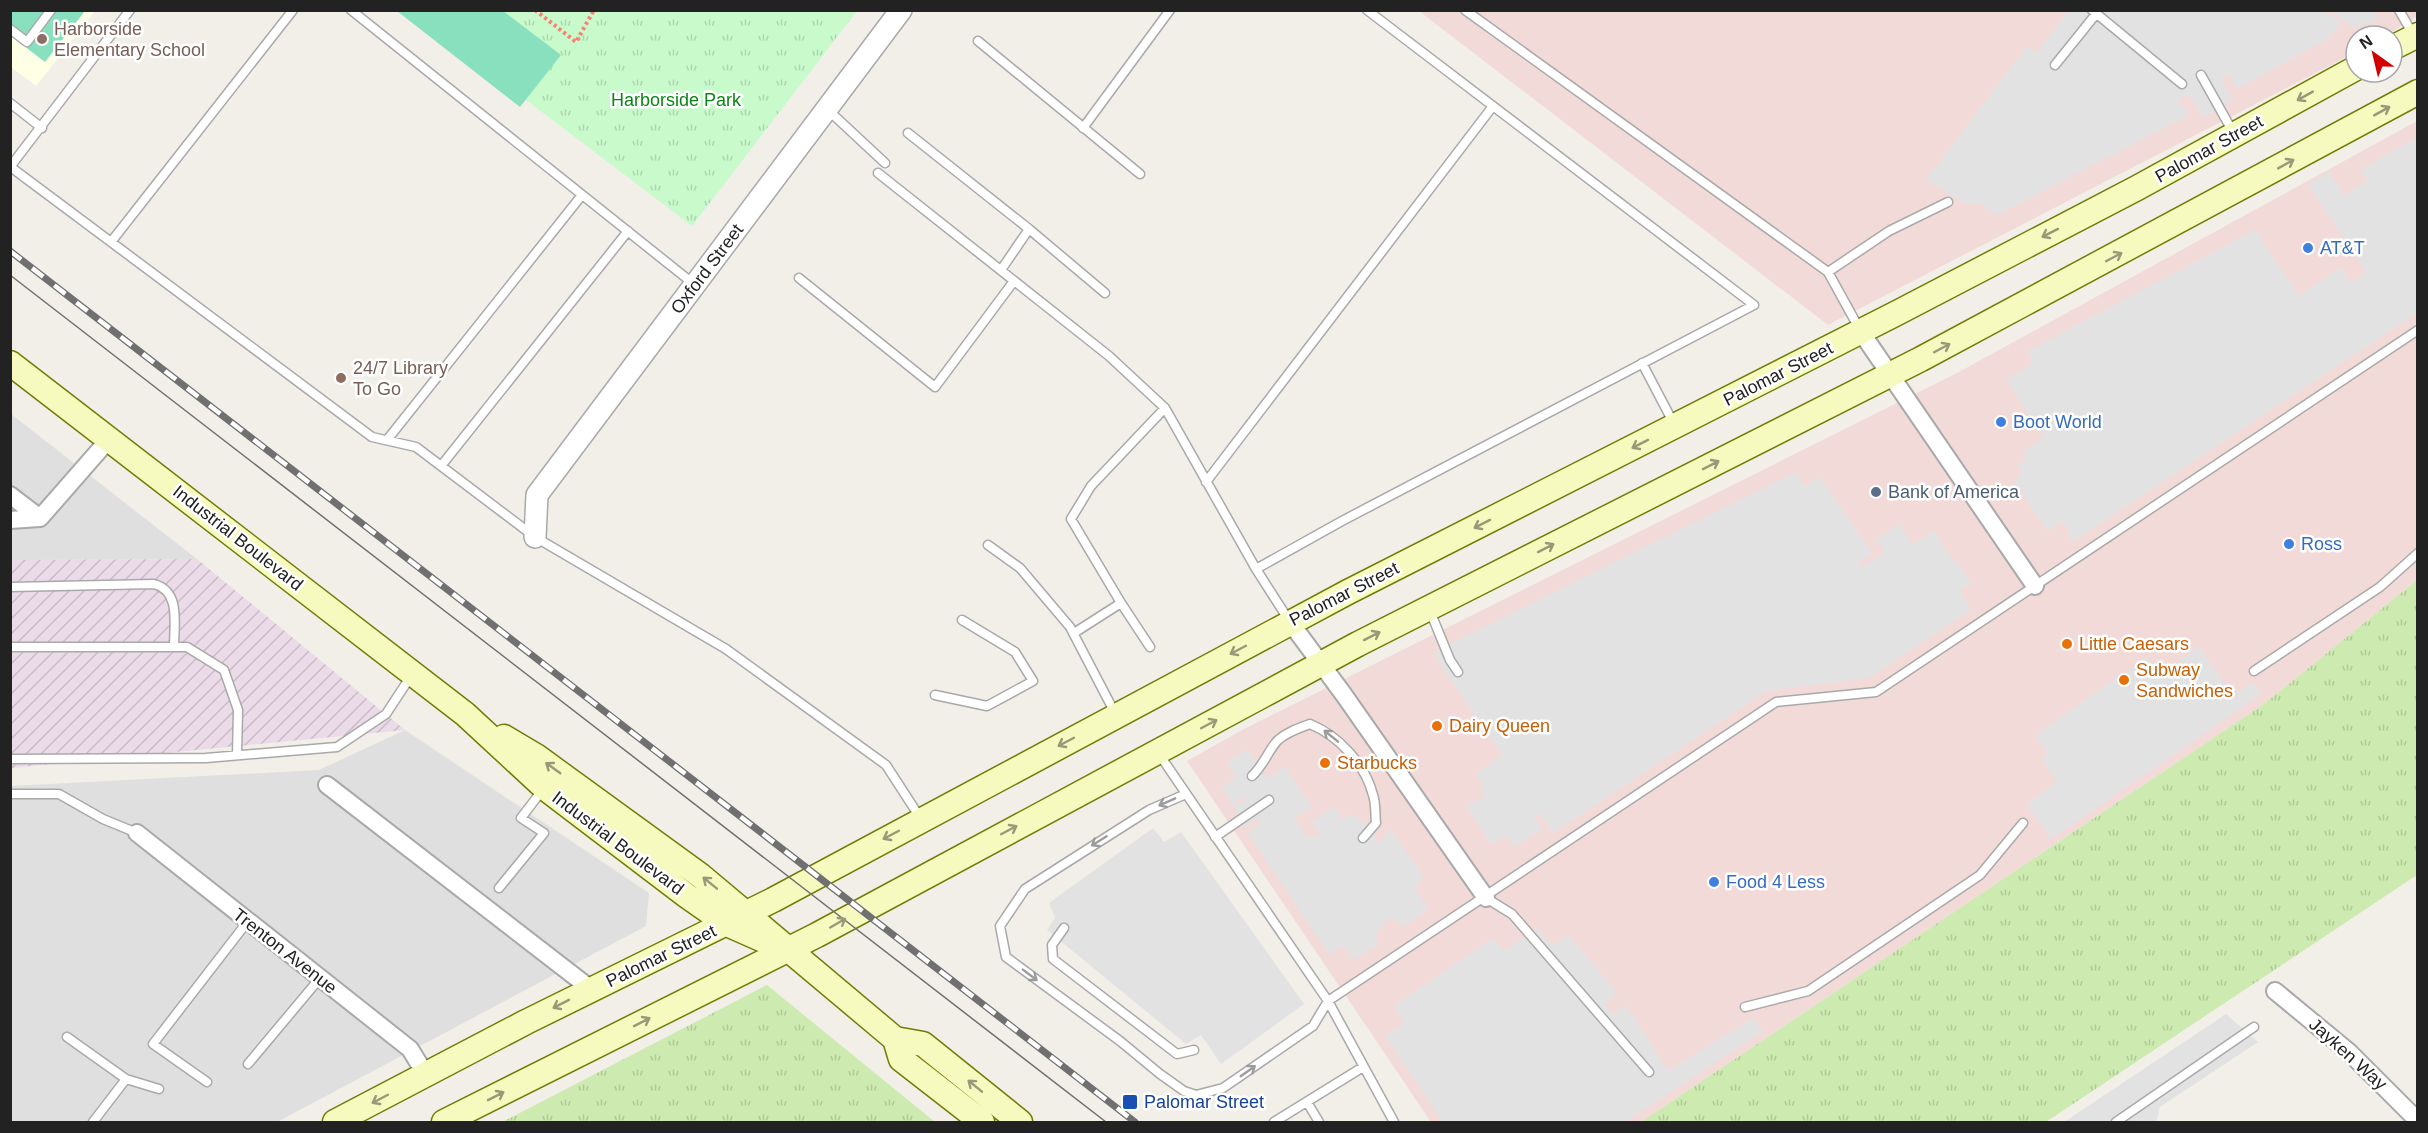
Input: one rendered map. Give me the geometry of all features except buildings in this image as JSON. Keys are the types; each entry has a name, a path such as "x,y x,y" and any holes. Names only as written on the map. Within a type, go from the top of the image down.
{"main road":[{"name":"Palomar Street","path":"335,1122 591,989 737,919 1290,622 1861,332 2344,75"},
{"path":"444,1122 786,950 1320,664 2013,310 2418,92"},
{"name":"Industrial Boulevard","path":"10,363 465,714 544,788 786,950 895,1038 923,1044 1020,1122"},
{"name":"Industrial Boulevard","path":"465,714 536,756 701,876 737,919"},
{"name":"Industrial Boulevard","path":"895,1038 901,1059 982,1122"}],"street":[{"name":"Oxford Street","path":"535,537 537,495 901,10"},
{"path":"1861,332 2035,586"},
{"path":"10,520 40,518 110,438"},
{"path":"10,495 40,518"},
{"path":"1290,622 1486,898"},
{"path":"327,785 591,989"},
{"name":"Trenton Avenue","path":"137,834 410,1049 426,1075"},
{"name":"Jayken Way","path":"2275,991 2349,1052 2417,1122"}],"lane":[{"path":"10,29 27,42 51,10"},
{"path":"130,10 11,168 372,436 416,447 535,537 726,650 886,765 921,819"},
{"path":"111,242 293,10"},
{"path":"351,10 695,285"},
{"path":"1083,128 1170,10"},
{"path":"1256,569 1342,521 1754,305 1367,10"},
{"path":"1465,10 1828,272 1861,332"},
{"path":"2399,10 2416,35"},
{"path":"2055,65 2094,12 2182,84"},
{"path":"978,41 1140,174"},
{"path":"2201,75 2234,135"},
{"path":"10,103 42,128"},
{"path":"1206,482 1493,106"},
{"path":"827,109 885,163"},
{"path":"908,133 1029,228 1105,293"},
{"path":"878,173 1109,356 1165,408 1256,569 1290,622"},
{"path":"387,440 582,195"},
{"path":"1828,272 1889,231 1948,202"},
{"path":"1001,270 1029,228"},
{"path":"441,466 628,231"},
{"path":"799,278 935,387 1014,281"},
{"path":"1186,794 1149,810 1025,889 1000,926 1006,957 1161,1074 1184,1090 1196,1095 1223,1088 1313,1026 1328,1001 1486,898 1776,702 1876,692 2418,330"},
{"path":"1642,363 1675,426"},
{"path":"1150,647 1071,519 1091,486 1165,408"},
{"path":"988,545 1020,568 1074,633 1116,715"},
{"path":"2254,671 2380,587 2418,554"},
{"path":"10,587 154,584 164,586 170,592 174,607 174,646"},
{"path":"1074,633 1121,603"},
{"path":"1429,608 1450,660 1458,672"},
{"path":"935,695 987,706 1033,681 1015,652 962,620"},
{"path":"10,647 187,647 224,670 238,710 237,755"},
{"path":"10,759 206,758 337,747 386,714 412,674"},
{"path":"1252,776 1264,764 1277,741 1291,731 1310,724 1326,730 1344,747 1362,770 1374,795 1376,823 1363,838"},
{"path":"1157,751 1328,1001 1394,1122"},
{"path":"500,888 544,833 521,818 544,788"},
{"path":"10,794 59,794 103,819 137,834"},
{"path":"1215,837 1269,800"},
{"path":"1745,1007 1808,991 1980,874 2023,823"},
{"path":"1486,898 1512,914 1648,1072"},
{"path":"207,1082 153,1044 248,921"},
{"path":"1064,928 1052,945 1053,959 1177,1054 1194,1050"},
{"path":"248,1064 320,978"},
{"path":"2116,1122 2129,1119 2254,1027"},
{"path":"67,1037 126,1079 159,1089"},
{"path":"1274,1122 1363,1067"},
{"path":"93,1122 126,1079"},
{"path":"1307,1102 1319,1122"}],"path":[{"path":"536,10 576,42 594,10"}],"shaded area":[{"path":"2324,10 2341,23 2329,38 2237,89 2228,74 2224,76 2221,80 2233,100 2203,117 2188,94 2177,101 2188,111 2187,116 1997,215 1978,203 1966,204 1926,180 2027,46 2037,53 2066,14 2064,11"},
{"path":"2417,10 2418,16 2404,24 2344,24 2344,58 1828,325 1419,11"},
{"name":"Harborside Elementary School","path":"10,11 95,11 36,86 11,67"},
{"path":"2331,11 2374,11 2377,21 2367,24 2349,24"},
{"path":"2417,121 2417,580 2264,704 1641,1122 1431,1122 1187,761 1244,729 1957,373"},
{"path":"2417,138 2417,313 2071,543 2070,532 2063,522 2047,531 2014,481 2022,474 2017,466 2027,459 2023,452 2044,437 2006,380 2033,363 2028,351 2255,230 2299,296 2341,267 2351,283 2366,272 2308,184 2329,172 2344,196 2367,181 2361,169"},
{"path":"11,414 197,559 11,560"},
{"path":"1796,472 1804,487 1820,477 1872,553 1857,564 1861,568 1885,552 1876,540 1899,524 1913,545 1933,530 1953,561 1956,560 1971,583 1960,591 1971,610 1869,678 1766,691 1553,833 1540,813 1534,817 1542,829 1514,847 1507,835 1491,844 1466,807 1484,796 1479,788 1484,785 1476,774 1502,755 1443,669 1434,652"},
{"path":"197,559 405,730 11,768 11,560"},
{"path":"2199,647 2233,695 2252,683 2261,694 2051,839 2027,804 2057,782 2041,758 2048,753 2035,735 2147,657 2160,674"},
{"path":"405,730 649,893 646,926 277,1122 11,1122 11,786 319,770"},
{"path":"1247,749 1268,778 1285,767 1312,807 1295,818 1307,838 1320,835 1312,822 1334,807 1342,819 1352,814 1375,830 1374,837 1379,844 1390,829 1423,875 1415,889 1428,910 1403,927 1394,919 1386,920 1376,935 1378,945 1354,960 1343,945 1329,954 1247,832 1261,823 1257,819 1244,828 1234,806 1246,800 1244,796 1233,804 1221,788 1235,778 1228,761"},
{"path":"1153,828 1164,842 1181,832 1304,1004 1221,1064 1201,1035 1186,1044 1047,930 1055,918 1049,903"},
{"path":"1537,928 1552,946 1568,935 1617,992 1605,1005 1613,1015 1626,1005 1668,1071 1753,1018 1763,1031 1625,1122 1443,1122 1385,1036 1400,1027 1403,1021 1394,1006 1493,938 1504,951"},
{"path":"2226,1014 2258,1042 2160,1107 2156,1122 2064,1122"}],"green space":[{"path":"10,11 85,11 45,62 11,36"},
{"path":"397,11 503,11 561,55 520,107"},
{"name":"Harborside Park","path":"409,11 857,11 692,226"},
{"path":"2417,580 2417,875 2046,1122 1641,1122 2264,704"},
{"path":"767,985 935,1122 502,1122"}],"tram line":[{"path":"10,275 1106,1122"}],"railway":[{"path":"10,251 1135,1122"}],"place":[{"name":"Harborside Elementary School","path":"42,39"},
{"name":"AT&T","path":"2308,248"},
{"name":"24/7 Library To Go","path":"341,378"},
{"name":"Boot World","path":"2001,422"},
{"name":"Bank of America","path":"1876,492"},
{"name":"Ross","path":"2289,544"},
{"name":"Little Caesars","path":"2067,644"},
{"name":"Subway Sandwiches","path":"2124,680"},
{"name":"Dairy Queen","path":"1437,726"},
{"name":"Starbucks","path":"1325,763"},
{"name":"Food 4 Less","path":"1714,882"},
{"name":"Palomar Street","path":"1130,1102"}]}
